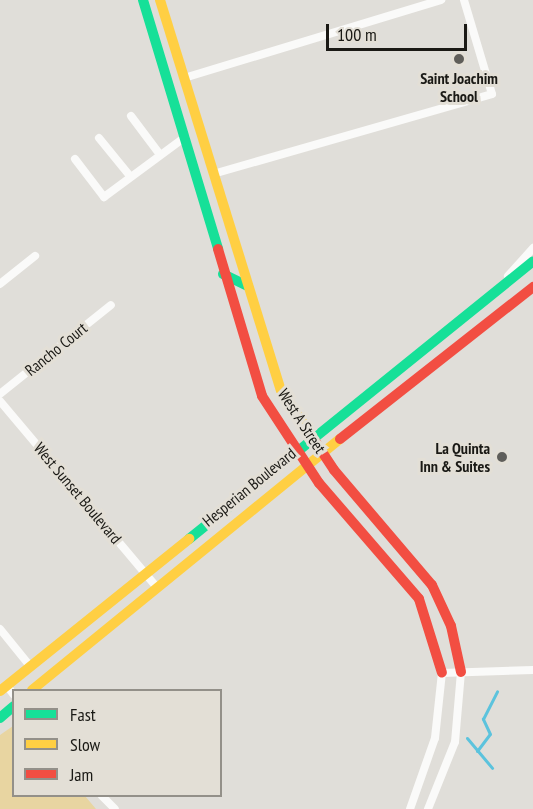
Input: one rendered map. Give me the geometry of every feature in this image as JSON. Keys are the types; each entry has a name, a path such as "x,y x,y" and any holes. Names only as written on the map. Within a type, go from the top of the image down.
{"main road":[{"name":"West A Street","path":"143,0 195,170 223,274 262,396 306,465 419,599 442,673"},
{"name":"West A Street","path":"160,0 280,390 322,453 432,585 451,626 461,672"},
{"path":"195,170 213,174"},
{"name":"Hesperian Boulevard","path":"7,690 30,666 144,572 533,261"},
{"path":"223,274 248,286"},
{"name":"Hesperian Boulevard","path":"33,689 155,585 533,287"},
{"path":"0,718 12,708"}],"street":[{"path":"184,78 441,0"},
{"path":"213,174 492,94 464,0"},
{"path":"131,116 158,152"},
{"path":"75,159 104,197 158,152 185,136"},
{"path":"99,138 130,176"},
{"name":"Hesperian Boulevard","path":"501,286 533,248"},
{"path":"0,284 35,256"},
{"name":"Rancho Court","path":"0,394 111,305"},
{"name":"West Sunset Boulevard","path":"0,401 155,585"},
{"path":"0,629 30,666"},
{"path":"442,673 533,670"},
{"name":"West A Street","path":"428,809 455,742 461,672"},
{"name":"West A Street","path":"410,809 435,738 442,673"},
{"path":"104,797 114,809"}],"shaded area":[{"path":"12,727 12,797 86,797 96,809 0,809 0,735"}],"waterway":[{"path":"477,751 490,734 483,719 497,691"},
{"path":"467,738 492,768"}],"traffic: fast":[{"path":"143,0 218,249"},
{"path":"189,539 533,261"},
{"path":"223,274 248,286"},
{"path":"0,718 12,708"}],"traffic: slow":[{"path":"160,0 281,390 309,432"},
{"path":"33,689 340,439"},
{"path":"0,691 189,539"}],"traffic: jam":[{"path":"218,249 262,396 319,483 419,599 442,673"},
{"path":"340,439 533,287"},
{"path":"309,432 334,470 432,585 451,626 461,672"}],"place":[{"name":"Saint Joachim School","path":"459,59"},
{"name":"La Quinta Inn & Suites","path":"502,457"}]}
